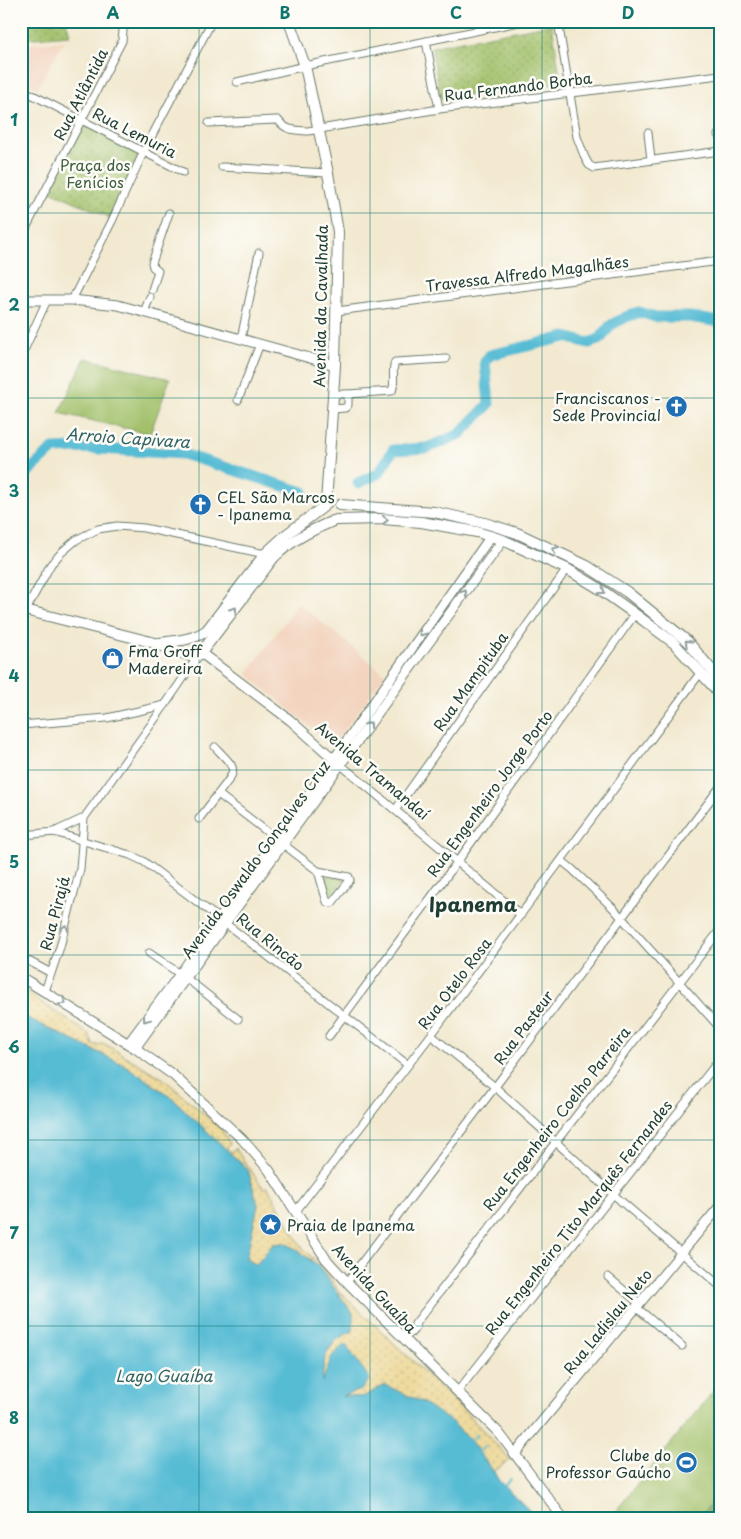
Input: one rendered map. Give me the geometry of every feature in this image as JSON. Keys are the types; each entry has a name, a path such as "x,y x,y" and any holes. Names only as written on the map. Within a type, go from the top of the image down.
{"main road":[{"name":"Avenida da Cavalhada","path":"289,21 305,66 320,130 338,232 334,394 329,478 324,506"},
{"name":"Avenida da Cavalhada","path":"329,478 339,503"},
{"path":"155,644 191,638 207,630 265,554 286,534 329,502 434,512 485,523 526,537 587,566 627,592 687,641 720,680"},
{"path":"23,612 155,644 193,656 201,652 274,557 288,543 342,515 342,508 339,503"},
{"path":"324,506 324,515 329,520 382,519 421,522 477,532 503,540 567,569 597,587 674,643 720,694"},
{"path":"191,638 202,641 201,652"},
{"path":"187,654 184,646 191,638"}],"street":[{"name":"Rua Atlântida","path":"21,238 122,41 124,21"},
{"path":"72,300 112,221 144,151 212,21"},
{"path":"237,82 305,66 524,21"},
{"path":"558,21 577,137 589,165 594,168 720,151"},
{"path":"426,41 439,109"},
{"name":"Rua Fernando Borba","path":"210,123 278,120 283,127 290,130 320,130 439,109 720,75"},
{"name":"Rua Lemuria","path":"21,90 183,172"},
{"path":"648,133 651,160"},
{"path":"222,167 328,173"},
{"path":"144,312 158,272 152,263 169,213"},
{"path":"241,339 259,253"},
{"name":"Travessa Alfredo Magalhães","path":"337,311 720,261"},
{"path":"21,300 72,300 118,305 335,366"},
{"path":"21,357 47,300"},
{"path":"238,400 260,344"},
{"path":"334,394 392,391 394,388 393,365 395,362 446,359"},
{"path":"333,409 346,408 348,406 348,394"},
{"path":"23,612 47,571 62,552 76,540 98,529 117,526 144,528 265,554"},
{"name":"Avenida Oswaldo Gonçalves Cruz","path":"337,762 387,683 491,536"},
{"name":"Avenida Oswaldo Gonçalves Cruz","path":"131,1046 337,762 395,689 503,540"},
{"name":"Rua Mampituba","path":"396,810 567,569"},
{"path":"436,614 444,620"},
{"name":"Rua Engenheiro Jorge Porto","path":"329,1036 635,614"},
{"path":"54,832 84,818 201,652"},
{"name":"Avenida Tramandaí","path":"201,652 290,720 337,762 521,915"},
{"path":"184,676 187,654"},
{"name":"Rua Otelo Rosa","path":"296,1211 562,861 701,672"},
{"path":"387,683 395,689"},
{"path":"21,725 107,718 165,705"},
{"path":"199,818 233,775 230,764 215,747"},
{"name":"Rua Pasteur","path":"347,1282 720,787"},
{"path":"218,794 318,871 350,878 332,903 328,902 318,871"},
{"name":"Rua Pirajá","path":"45,991 60,947 80,870 84,818"},
{"path":"21,827 23,838"},
{"name":"Rua Rincão","path":"23,838 54,832 130,855 143,861 223,920 344,1017 408,1065"},
{"path":"562,861 591,886 622,918 720,1028"},
{"name":"Rua Engenheiro Coelho Parreira","path":"406,1336 416,1328 415,1324 720,930"},
{"path":"150,953 238,1019"},
{"path":"21,957 51,973"},
{"name":"Avenida Guaíba","path":"21,977 131,1046 173,1075 242,1139 269,1170 326,1259 347,1282 406,1336 500,1433 563,1518"},
{"path":"431,1035 495,1087 680,1254 720,1286"},
{"name":"Rua Engenheiro Tito Marquês Fernandes","path":"458,1391 720,1059"},
{"name":"Rua Ladislau Neto","path":"515,1454 720,1206"},
{"path":"608,1277 682,1346"}],"shaded area":[{"path":"64,41 37,88 21,80 21,45"},
{"path":"298,603 385,674 333,746 247,674"}],"green space":[{"path":"21,21 66,21 70,35 21,39"},
{"path":"552,24 561,83 441,99 431,47"},
{"name":"Praça dos Fenícios","path":"83,123 142,153 111,218 48,190"},
{"path":"85,358 170,379 150,434 59,413"},
{"path":"323,875 345,879 330,898"},
{"name":"Clube do Professor Gaúcho","path":"720,1383 720,1493 699,1518 610,1518"},
{"path":"720,1493 720,1518 699,1518"}],"sand":[{"name":"Praia de Ipanema","path":"21,989 89,1034 93,1045 105,1044 164,1079 222,1130 230,1144 227,1148 231,1152 235,1148 264,1189 267,1186 301,1246 324,1269 340,1292 457,1403 510,1459 494,1472 453,1423 385,1385 363,1397 340,1396 321,1384 325,1355 339,1337 353,1331 338,1293 317,1265 299,1251 285,1243 273,1244 256,1265 246,1258 258,1205 248,1170 171,1097 126,1066 21,1015"}],"water":[{"name":"Lago Guaíba","path":"21,1015 126,1066 171,1097 248,1170 258,1205 246,1258 256,1265 273,1244 285,1243 317,1265 353,1313 353,1331 337,1340 328,1350 322,1382 332,1356 345,1344 370,1379 361,1390 342,1396 363,1397 385,1385 422,1402 453,1423 470,1441 499,1481 535,1518 21,1518"}],"waterway":[{"name":"Arroio Capivara","path":"358,483 379,473 393,450 427,448 460,434 489,404 485,362 490,355 565,337 589,343 600,339 611,325 639,312 656,317 690,317 720,322"},
{"name":"Arroio Capivara","path":"21,483 28,472 53,449 84,448 183,454 303,492"},
{"path":"470,1441 478,1434"},
{"path":"478,1452 486,1446"},
{"path":"504,1487 510,1479"}],"place":[{"name":"Franciscanos - Sede Provincial","path":"677,406"},
{"name":"CEL São Marcos - Ipanema","path":"201,505"},
{"name":"Fma Groff Madereira","path":"112,659"},
{"name":"Praia de Ipanema","path":"271,1224"},
{"name":"Clube do Professor Gaúcho","path":"687,1463"}],"district":[{"name":"Ipanema","path":"473,904"}]}
